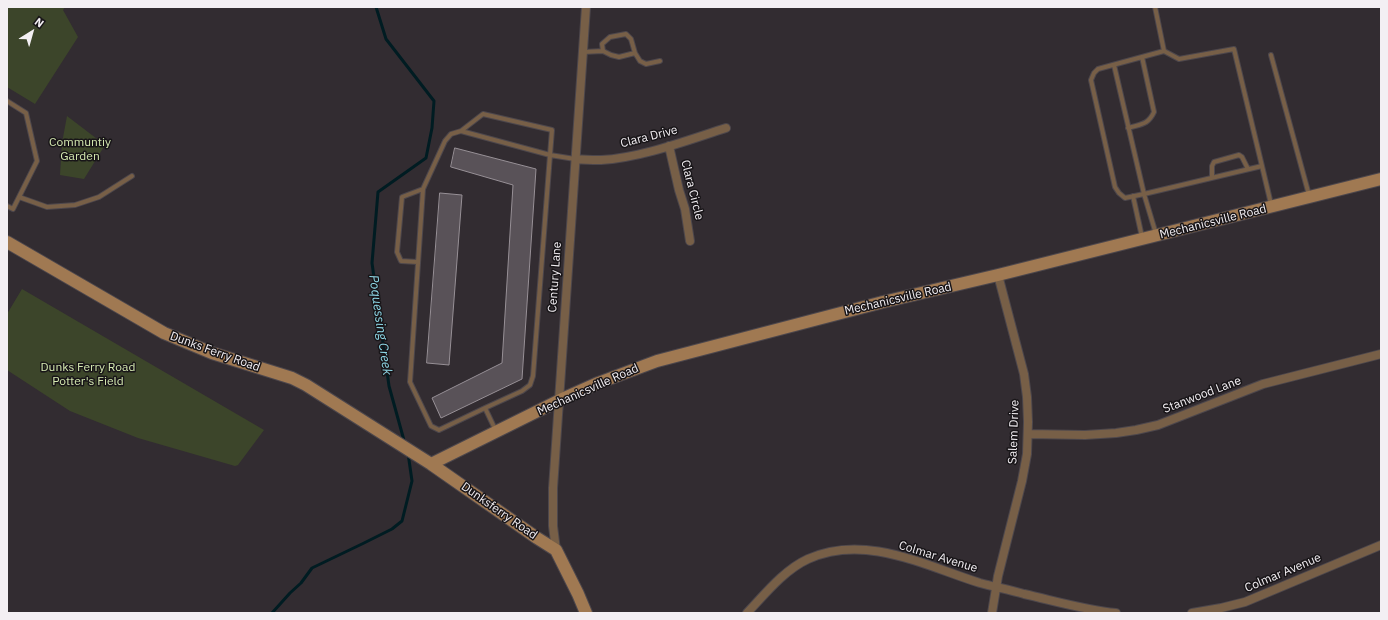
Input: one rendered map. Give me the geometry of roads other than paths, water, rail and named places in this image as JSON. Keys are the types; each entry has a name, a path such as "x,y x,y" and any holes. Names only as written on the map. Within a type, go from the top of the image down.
{"street":[{"name":"Century Lane","path":"556,550 553,526 553,488 586,7"},
{"name":"Clara Drive","path":"576,159 601,160 628,156 669,146 726,128"},
{"name":"Clara Circle","path":"669,146 685,209 690,241"},
{"name":"Mechanicsville Road","path":"431,464 560,400 598,383 657,361 862,307 998,275 1381,179"},
{"name":"Dunks Ferry Road","path":"7,242 164,333 212,353 292,378 306,385 383,434"},
{"name":"Salem Drive","path":"992,613 996,587 1022,481 1027,454 1028,434 1028,397 1024,374 998,275"},
{"name":"Stanwood Lane","path":"1028,434 1085,435 1136,430 1158,425 1263,384 1381,354"},
{"name":"Dunksferry Road","path":"383,434 431,464 556,550"},
{"name":"Colmar Avenue","path":"1192,613 1245,602 1381,545"},
{"name":"Colmar Avenue","path":"747,613 780,579 793,568 820,554 853,549 874,551 911,559 996,587 1070,606 1116,613"},
{"path":"556,550 586,613"}],"lane":[{"path":"1155,7 1164,51"},
{"path":"602,51 602,44 610,37 626,34 631,39 635,53 640,61 646,64 660,61"},
{"path":"1262,166 1125,198 1115,187 1091,80 1094,73 1098,69 1164,51 1179,59 1234,49 1272,207"},
{"path":"583,52 602,51 619,57 635,53"},
{"path":"1271,55 1310,197"},
{"path":"1128,128 1144,124 1150,120 1154,112 1142,57"},
{"path":"1114,65 1144,194 1156,236"},
{"path":"7,101 26,113 37,161 13,209 7,206"},
{"path":"461,132 483,114 552,130 550,155 533,376 530,385 522,391 439,430 430,426 410,382 423,189 445,141 451,134 461,132 550,155 576,159"},
{"path":"1212,178 1212,166 1214,162 1239,155 1242,157 1248,169"},
{"path":"19,197 47,207 75,205 99,197 132,176"},
{"path":"418,262 401,261 397,252 402,197 423,189"},
{"path":"1133,196 1142,239"},
{"path":"485,408 496,432"}],"waterway":[{"name":"Poquessing Creek","path":"376,7 386,39 434,101 432,128 426,158 378,192 372,263 389,386 405,444"},
{"name":"Poquessing Creek","path":"272,613 301,583 312,568 392,529 402,521 412,481 408,453"}],"park label":[{"name":"Communtiy Garden","path":"80,150"},
{"name":"Dunks Ferry Road Potter's Field","path":"88,375"}]}
